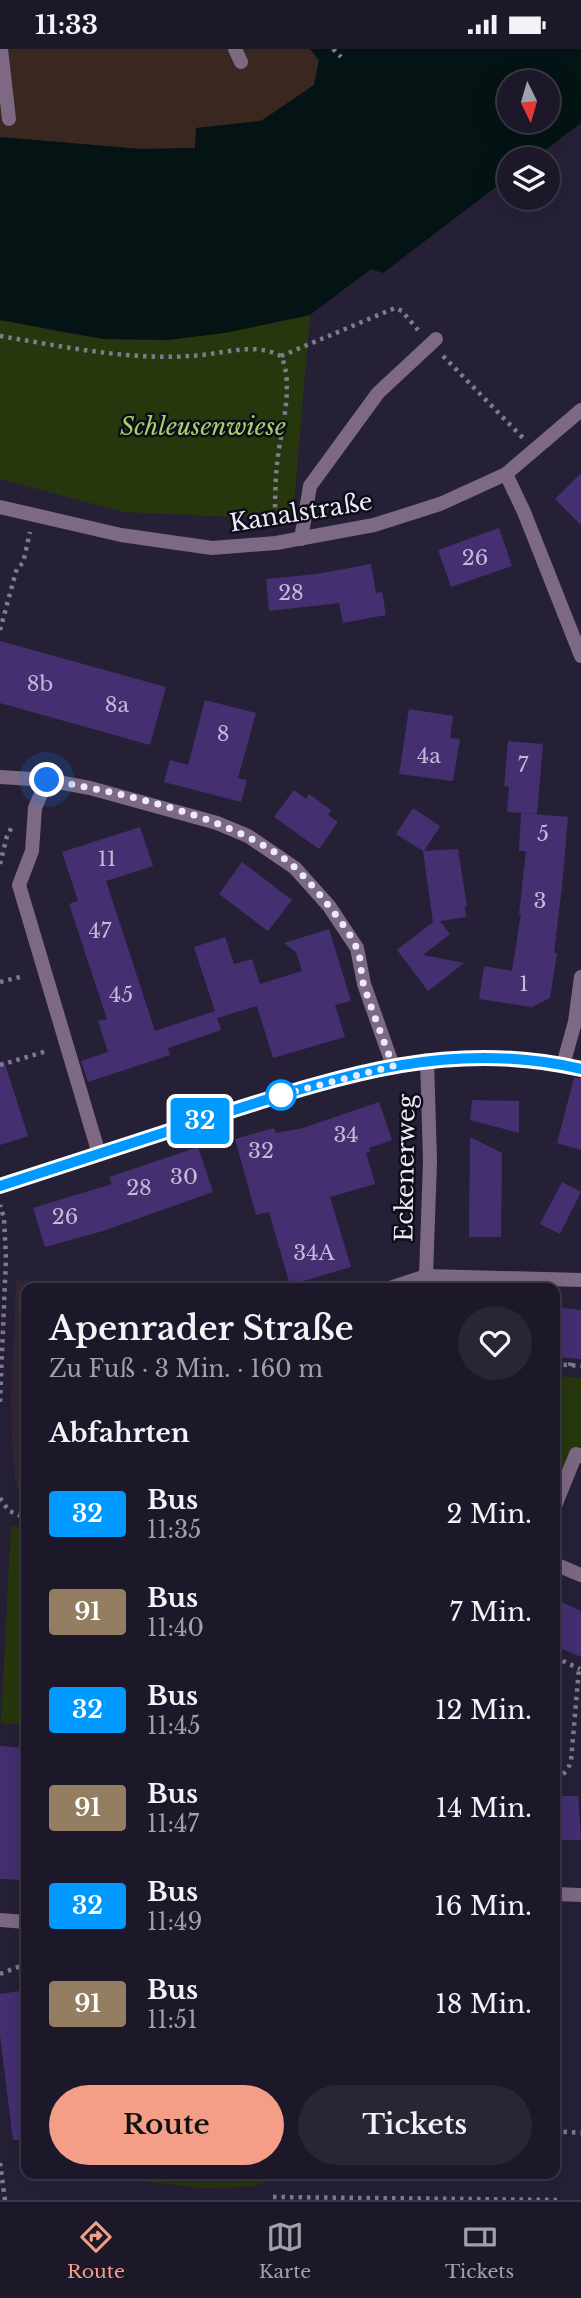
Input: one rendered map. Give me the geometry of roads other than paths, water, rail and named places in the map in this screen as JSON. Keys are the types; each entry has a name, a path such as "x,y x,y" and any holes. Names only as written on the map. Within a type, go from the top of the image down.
{"street":[{"path":"1,49 9,120"},
{"path":"300,538 310,486 377,393 436,339"},
{"name":"Kanalstraße","path":"0,507 121,535 212,548 276,543 374,525 440,504 506,474 581,410"},
{"path":"506,474 581,656"},
{"path":"0,777 47,780 90,788 217,823 248,836 288,862 329,906 357,948 363,984 393,1066"},
{"path":"47,780 35,808 32,851 19,885 99,1154"},
{"path":"563,1065 575,1022 581,977"},
{"path":"0,1186 288,1093 393,1066 428,1060 482,1057 523,1058 581,1069"},
{"name":"Eckenerweg","path":"426,1276 430,1161 428,1060"},
{"name":"Eckenerweg","path":"405,1283 426,1276 581,1280"},
{"path":"560,1494 576,1454 581,1456"},
{"path":"560,1566 581,1575"},
{"path":"560,1894 581,1895"},
{"path":"0,1920 21,1922"}],"park label":[{"name":"Schleusenwiese","path":"203,426"}]}
